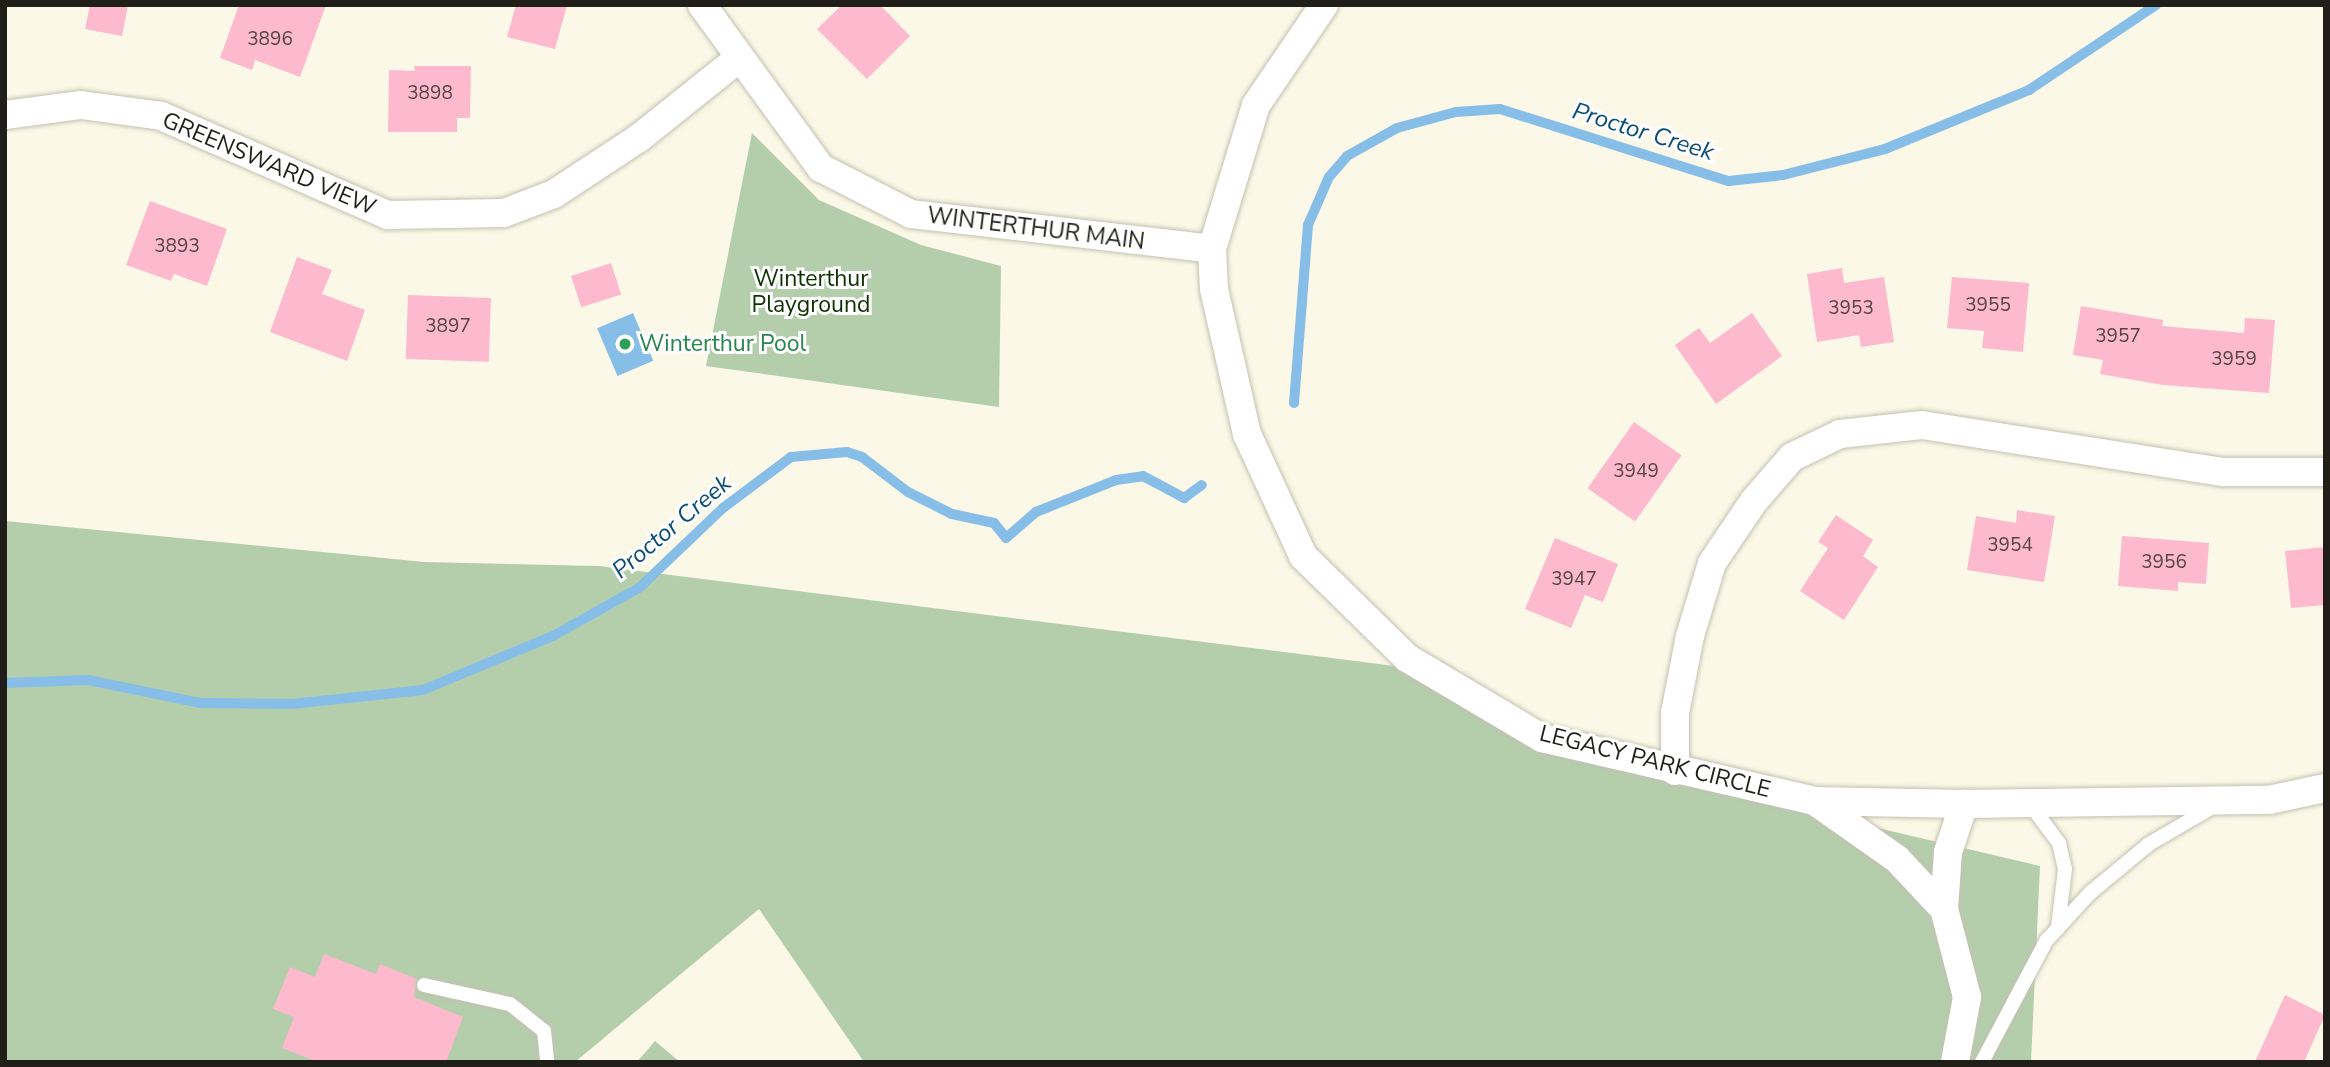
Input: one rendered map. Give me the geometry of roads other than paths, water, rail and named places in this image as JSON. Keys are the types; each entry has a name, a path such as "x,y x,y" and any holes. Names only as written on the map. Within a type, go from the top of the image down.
{"street":[{"name":"WINTERTHUR MAIN","path":"702,5 738,59 821,168 911,214 1212,249"},
{"name":"LEGACY PARK CIRCLE","path":"1324,5 1256,105 1212,249 1214,289 1247,434 1303,556 1407,658 1542,738 1675,771 1814,800 1964,804 2269,800 2325,788"},
{"name":"GREENSWARD VIEW","path":"5,114 81,105 161,116 388,215 505,213 554,194 628,145 738,59"},
{"path":"1675,771 1675,713 1712,563 1754,500 1792,457 1840,434 1922,425 2223,472 2325,472"},
{"path":"1814,800 1844,817 1897,859 1944,909"},
{"path":"1955,1062 1967,997 1944,909 1948,852 1964,804"}],"lane":[{"path":"1982,1062 2046,941 2090,893 2149,844 2223,801"},
{"path":"2030,804 2059,843 2065,869 2066,897 2058,928"},
{"path":"424,985 510,1004 544,1031 547,1062"}],"water":[{"name":"Winterthur Pool","path":"633,313 653,361 617,376 597,328"}],"waterway":[{"name":"Proctor Creek","path":"1294,403 1308,225 1329,177 1347,156 1397,128 1456,112 1500,109 1729,181 1783,175 1885,149 2029,90 2156,5"},
{"name":"Proctor Creek","path":"5,683 88,680 200,703 292,704 423,690 553,636 639,588 723,508 791,457 847,452 862,457 908,492 952,514 994,523 1006,538 1036,512 1116,480 1143,476 1184,498 1202,485"}],"place":[{"name":"Winterthur Pool","path":"625,344"}],"park label":[{"name":"Winterthur Playground","path":"811,292"}]}
